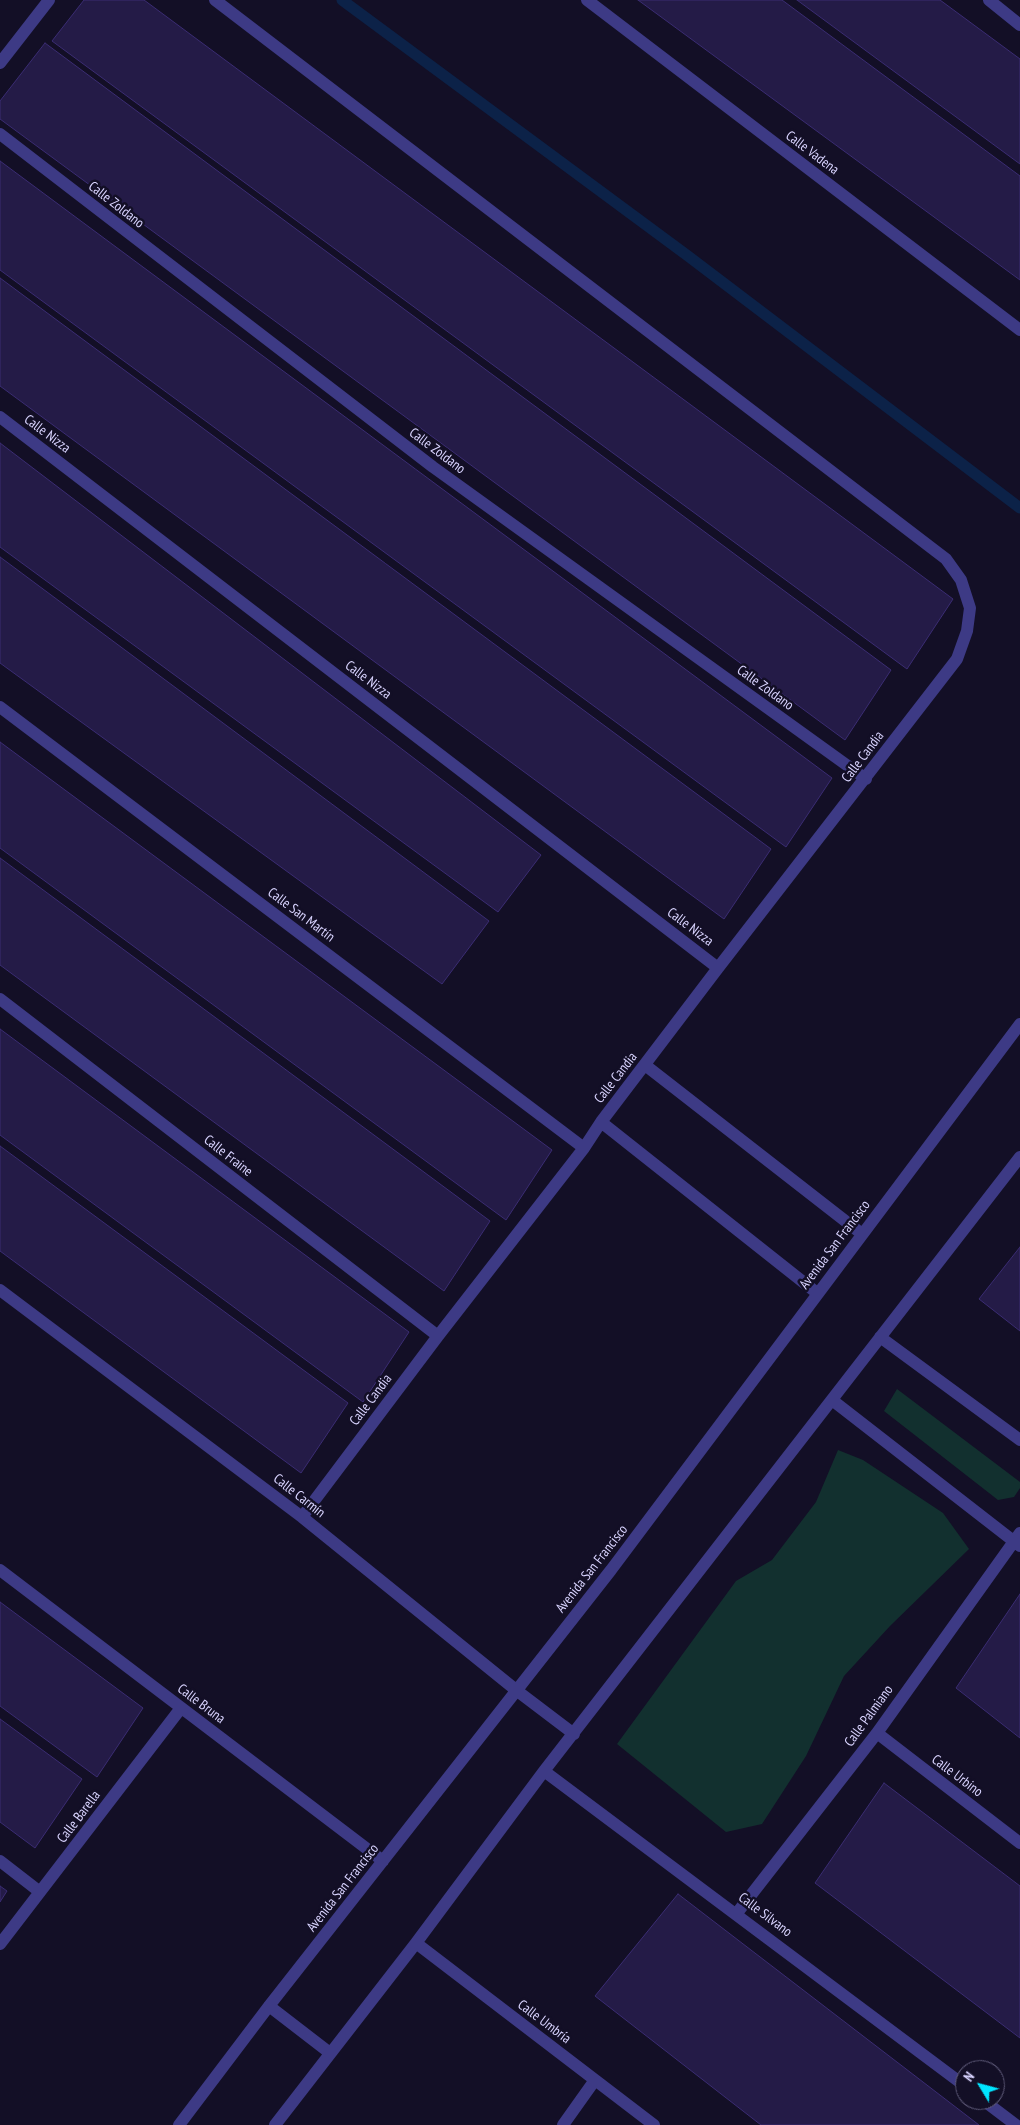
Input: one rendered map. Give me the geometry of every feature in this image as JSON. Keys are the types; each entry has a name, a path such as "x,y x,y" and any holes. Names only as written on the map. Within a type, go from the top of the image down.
{"street":[{"path":"0,63 50,0"},
{"name":"Calle Candia","path":"215,0 946,559 961,580 970,608 967,631 957,659 718,968 601,1122 584,1148 438,1336 302,1517"},
{"name":"Calle Vadena","path":"587,0 1020,330"},
{"path":"988,0 1020,24"},
{"name":"Calle Zoldano","path":"0,134 432,467 866,779"},
{"name":"Calle Nizza","path":"0,417 718,968"},
{"name":"Calle San Martín","path":"0,707 584,1148"},
{"name":"Calle Fraine","path":"0,999 438,1336"},
{"name":"Avenida San Francisco","path":"179,2125 269,2006 617,1562 1020,1024"},
{"path":"645,1065 862,1234"},
{"path":"601,1122 817,1293"},
{"path":"275,2125 416,1943 544,1771 1020,1157"},
{"name":"Calle Carmín","path":"0,1290 302,1517 516,1690 574,1734"},
{"path":"880,1337 1020,1440"},
{"path":"832,1400 1018,1540"},
{"name":"Calle Palmiano","path":"737,1914 877,1733 1018,1540"},
{"name":"Calle Bruna","path":"0,1570 384,1861"},
{"name":"Calle Barella","path":"0,1944 181,1708"},
{"name":"Calle Urbino","path":"877,1733 1020,1843"},
{"name":"Calle Silvano","path":"544,1771 955,2078"},
{"path":"0,1861 40,1892"},
{"name":"Calle Umbría","path":"416,1943 654,2125"},
{"path":"269,2006 330,2053"},
{"path":"562,2125 595,2080"},
{"path":"996,2110 1016,2125"}],"green space":[{"path":"897,1389 1020,1482 1020,1488 1014,1497 998,1500 884,1411"},
{"path":"838,1450 863,1460 943,1513 969,1549 890,1626 844,1676 806,1756 762,1824 726,1832 617,1744 736,1581 772,1560 816,1502"}],"building":[{"path":"84,0 144,0 953,599 907,669 52,41"},
{"path":"638,0 782,0 1020,176 1020,280"},
{"path":"797,0 940,0 1020,59 1020,164"},
{"path":"45,43 891,670 845,740 0,119 0,101"},
{"path":"0,161 832,778 786,847 0,270"},
{"path":"0,278 771,849 724,919 0,386"},
{"path":"0,443 541,855 498,912 0,547"},
{"path":"0,557 489,921 442,984 0,663"},
{"path":"0,742 552,1150 506,1220 0,848"},
{"path":"0,858 490,1221 444,1291 0,965"},
{"path":"0,1029 409,1332 363,1402 0,1135"},
{"path":"0,1146 348,1403 301,1473 0,1251"},
{"path":"1020,1247 1020,1331 979,1299"},
{"path":"1020,1594 1020,1738 956,1688"},
{"path":"0,1602 143,1708 97,1777 0,1706"},
{"path":"0,1719 82,1779 35,1848 0,1822"},
{"path":"884,1783 1020,1886 1020,2038 815,1883"},
{"path":"0,1886 7,1891 0,1902"},
{"path":"678,1894 955,2107 955,2110 959,2110 979,2125 761,2125 595,1996"}],"waterway":[{"path":"342,0 688,256 1020,508"}]}
